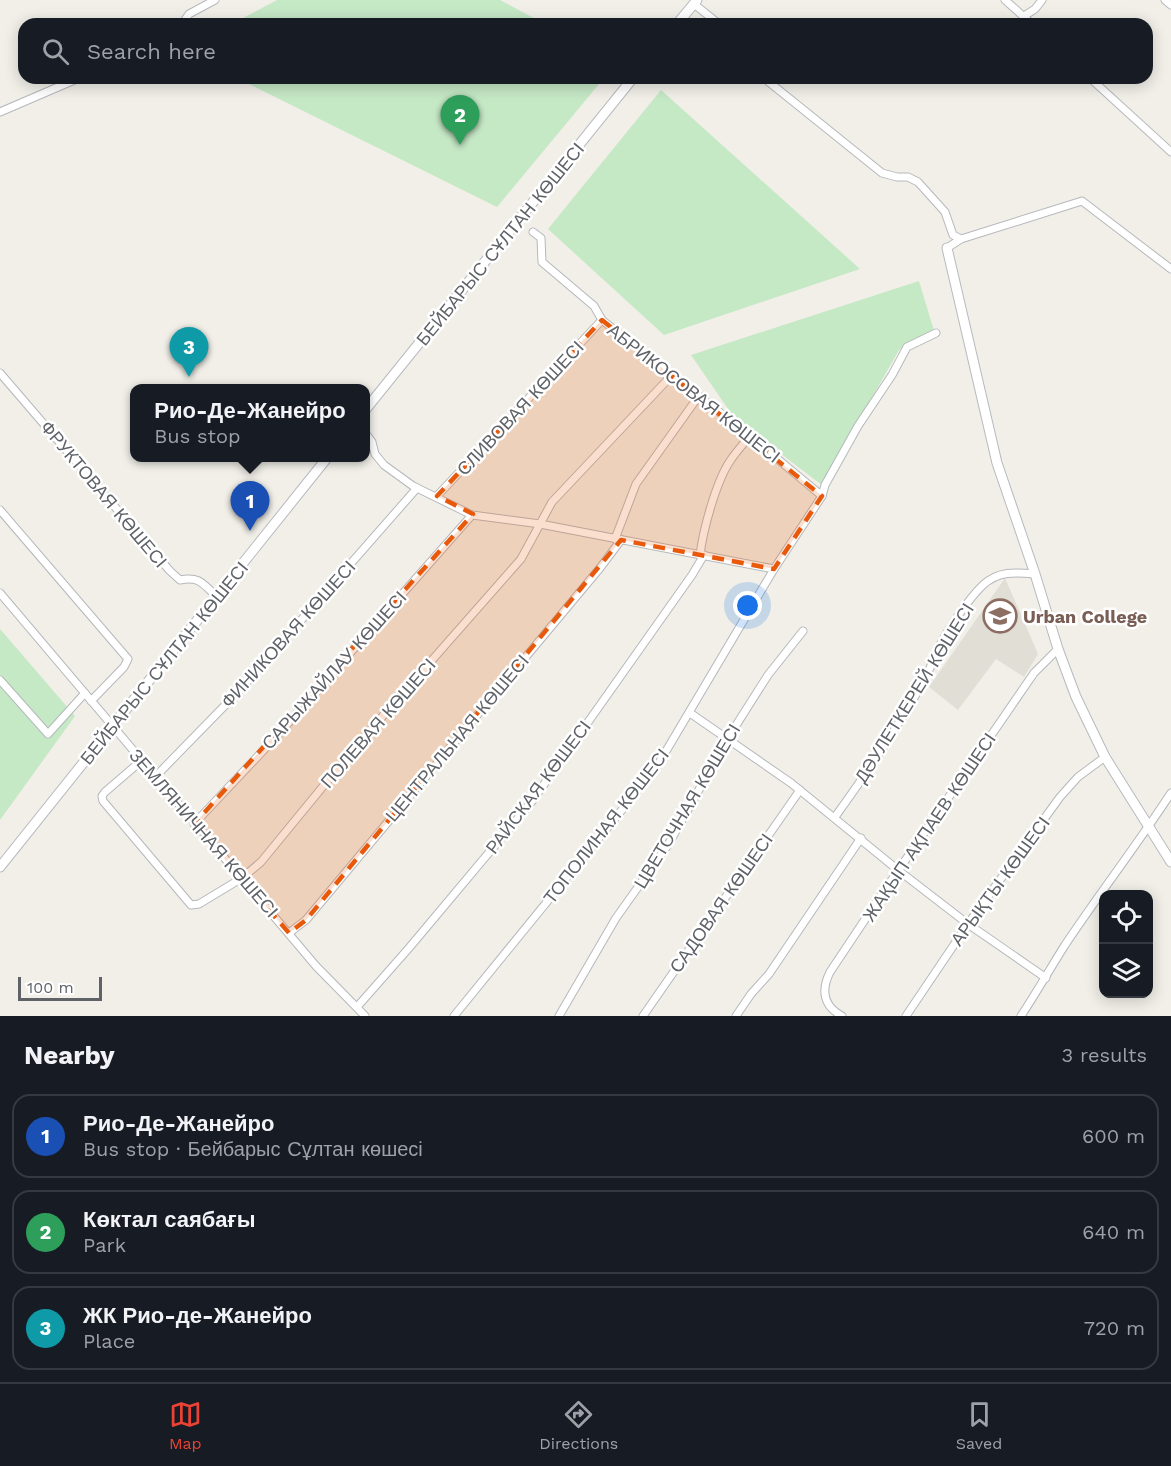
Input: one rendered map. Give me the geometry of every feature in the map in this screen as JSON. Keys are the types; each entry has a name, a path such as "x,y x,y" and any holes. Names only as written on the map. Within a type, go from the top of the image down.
{"street":[{"path":"186,18 189,14 215,0"},
{"path":"1005,0 1024,16 1035,9 1042,0"},
{"path":"1166,0 1171,5"},
{"path":"682,18 695,2 709,18"},
{"path":"0,112 65,84"},
{"name":"БЕЙБАРЫС СҰЛТАН КӨШЕСІ","path":"370,404 628,84"},
{"path":"771,84 882,173 913,179 945,212 953,235 961,239"},
{"path":"1097,84 1171,152"},
{"path":"1171,269 1082,201 961,239 947,248 997,463 1058,650 1076,697 1106,757 1171,862"},
{"name":"АБРИКОСОВАЯ КӨШЕСІ","path":"533,232 541,238 542,262 594,306 602,320 750,436 822,496"},
{"name":"СЛИВОВАЯ КӨШЕСІ","path":"437,496 602,320"},
{"name":"ТОПОЛИНАЯ КӨШЕСІ","path":"454,1016 656,768 774,569 822,496 825,485 858,426 892,375 907,346 936,333"},
{"name":"ФРУКТОВАЯ КӨШЕСІ","path":"0,373 170,571 180,580 198,579 217,597"},
{"name":"ПОЛЕВАЯ КӨШЕСІ","path":"141,761 105,792 102,796 103,801 191,905 199,904 242,879 261,862 352,750 520,559 552,502 672,375"},
{"name":"ЦЕНТРАЛЬНАЯ КӨШЕСІ","path":"289,933 306,920 600,568 618,540 636,484 698,397"},
{"name":"РАЙСКАЯ КӨШЕСІ","path":"357,1006 409,948 533,800 692,575 702,555 711,511 723,472 750,436"},
{"path":"370,439 375,454 384,465 417,488 472,515 540,524 774,569"},
{"name":"БЕЙБАРЫС СҰЛТАН КӨШЕСІ","path":"0,867 324,462"},
{"name":"ФИНИКОВАЯ КӨШЕСІ","path":"155,777 239,691 417,488"},
{"path":"0,510 128,659 124,667 91,701"},
{"name":"САРЫЖАЙЛАУ КӨШЕСІ","path":"194,824 276,737 472,515"},
{"name":"ДӘУЛЕТКЕРЕЙ КӨШЕСІ","path":"835,817 903,715 924,681 939,647 971,599 984,585 998,576 1012,572 1035,574"},
{"name":"ЗЕМЛЯНИЧНАЯ КӨШЕСІ","path":"0,593 316,966 357,1006 364,1016"},
{"name":"ЦВЕТОЧНАЯ КӨШЕСІ","path":"559,1016 616,918 668,845 728,738 768,675 803,631"},
{"name":"ЖАҚЫП АҚПАЕВ КӨШЕСІ","path":"832,1014 825,998 825,982 898,870 1034,673 1058,650"},
{"path":"0,681 48,734 85,693"},
{"path":"690,712 800,790 968,924 1046,978"},
{"name":"АРЫҚТЫ КӨШЕСІ","path":"906,1016 968,924 1060,797 1078,777 1106,757"},
{"name":"САДОВАЯ КӨШЕСІ","path":"643,1016 800,790"},
{"path":"1021,1016 1065,945 1149,829 1171,794"},
{"path":"736,1016 769,974 861,838"},
{"path":"832,1014 842,1016"}],"highlighted area":[{"path":"602,320 822,496 774,569 621,540 306,920 289,933 194,824 473,514 437,496"}],"shaded area":[{"name":"Urban College","path":"1005,578 1038,654 1024,677 996,659 958,710 929,687"}],"green space":[{"path":"277,0 500,0 534,18 243,18"},
{"path":"249,84 599,84 497,207"},
{"path":"661,90 860,269 664,335 548,229"},
{"path":"919,281 934,331 899,350 822,485 735,419 691,355"},
{"path":"0,629 75,716 0,820"}],"place":[{"name":"Көктал саябағы","path":"460,145"},
{"name":"ЖК Рио-де-Жанейро","path":"189,377"},
{"name":"Рио-Де-Жанейро","path":"250,531"},
{"name":"Urban College","path":"1000,616"}]}
